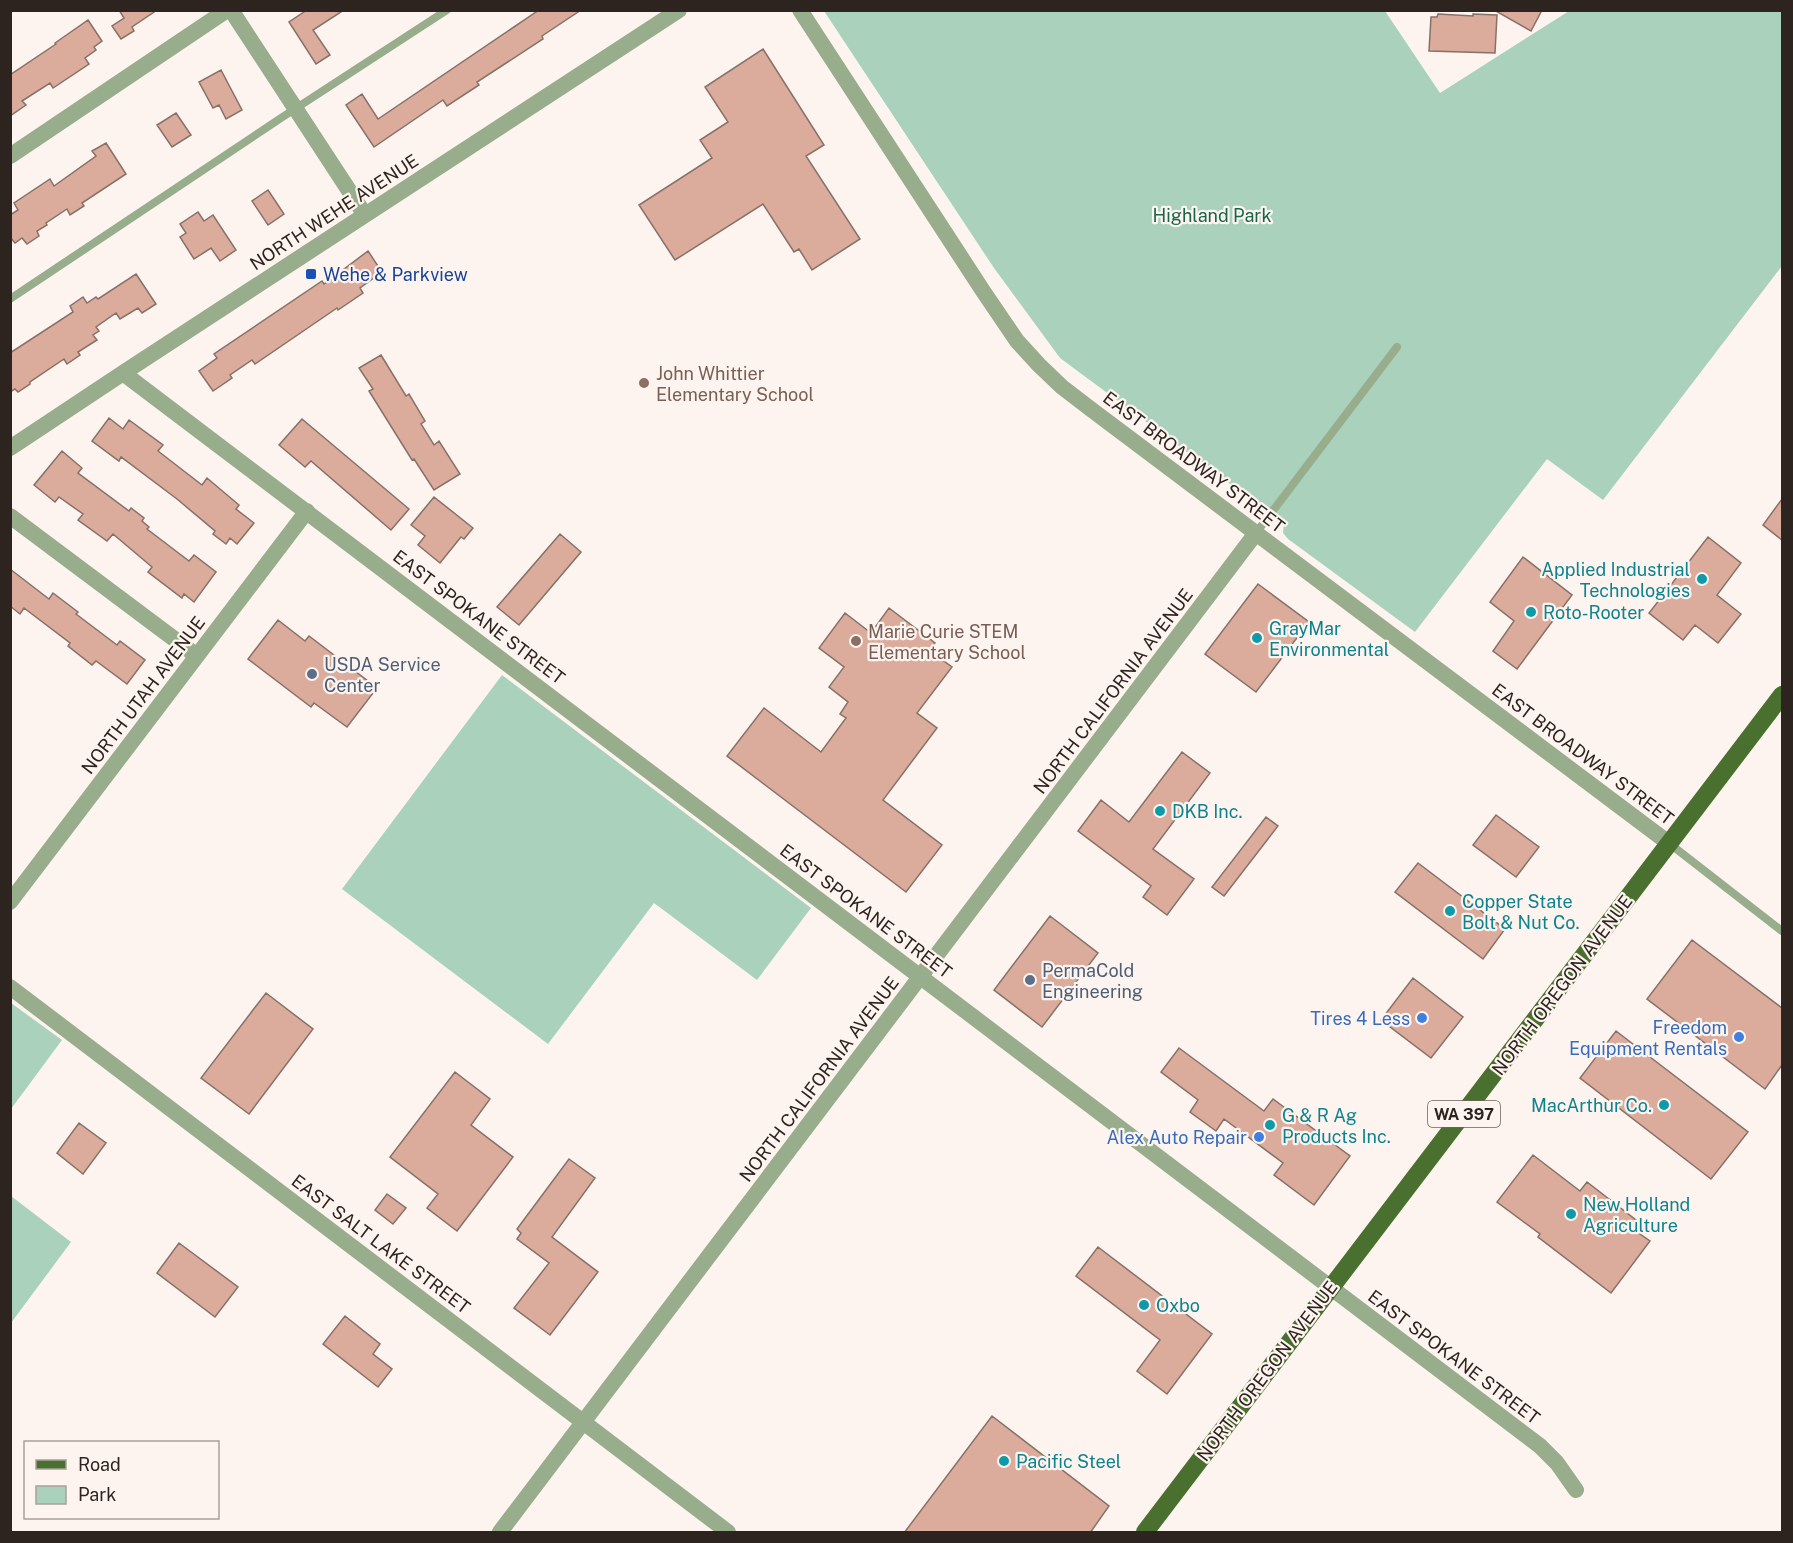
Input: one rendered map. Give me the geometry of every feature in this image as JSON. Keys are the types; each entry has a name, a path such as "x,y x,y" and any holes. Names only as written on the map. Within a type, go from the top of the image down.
{"main road":[{"name":"NORTH OREGON AVENUE","path":"1145,1533 1782,695"}],"street":[{"path":"10,156 229,10 365,215"},
{"name":"NORTH WEHE AVENUE","path":"10,448 679,10"},
{"name":"EAST BROADWAY STREET","path":"800,10 1017,341 1062,387 1670,844"},
{"name":"EAST SPOKANE STREET","path":"123,373 1548,1453 1576,1490"},
{"name":"NORTH UTAH AVENUE","path":"10,902 307,511"},
{"path":"10,516 197,656"},
{"name":"NORTH CALIFORNIA AVENUE","path":"500,1533 1256,533"},
{"name":"EAST SALT LAKE STREET","path":"10,987 728,1533"}],"lane":[{"path":"10,299 295,108 447,10"},
{"path":"1256,533 1397,347"},
{"path":"1670,844 1782,931"}],"green space":[{"name":"Highland Park","path":"824,11 1385,11 1440,93 1569,11 1782,11 1782,266 1603,500 1547,459 1415,632 1288,539 1283,533 1284,524 1060,358 994,268"},
{"path":"502,675 811,908 757,980 654,903 548,1044 342,889"},
{"path":"11,1003 62,1040 11,1109"},
{"path":"11,1196 71,1242 10,1323"}],"building":[{"path":"119,10 157,10 132,27 134,31 121,39 112,26 124,18"},
{"path":"307,10 344,10 313,30 330,55 316,64 289,22"},
{"path":"539,10 581,10 542,36 543,39 477,82 479,85 447,106 443,100 374,147 346,105 362,94 378,119"},
{"path":"1494,10 1542,10 1531,31"},
{"path":"1438,14 1497,15 1495,53 1429,51 1431,17 1437,17"},
{"path":"88,20 102,41 94,47 96,50 85,58 89,64 53,88 50,83 22,101 26,105 10,116 10,75"},
{"path":"763,49 824,145 806,156 860,239 812,270 799,249 794,252 763,204 675,260 639,205 712,158 700,140 728,122 705,87"},
{"path":"221,70 242,110 226,119 219,105 213,108 199,82"},
{"path":"176,113 191,135 172,147 157,125"},
{"path":"106,143 126,174 82,203 84,206 70,215 67,209 46,223 47,225 37,231 39,236 27,244 22,238 15,243 10,237 10,215 18,210 14,203 50,179 54,186 96,156 92,151"},
{"path":"268,190 284,214 268,225 252,201"},
{"path":"198,212 204,221 213,215 236,250 220,261 211,248 194,259 180,237 186,233 180,224"},
{"path":"368,251 382,272 360,288 363,293 255,364 252,360 230,375 232,378 213,391 199,371 217,358 214,354 322,281 324,284"},
{"path":"136,274 156,304 142,313 138,308 120,319 116,313 96,327 99,331 93,335 97,340 78,352 80,355 67,364 64,359 18,392 15,389 10,392 10,353 73,312 70,306 83,297 87,303 96,297 98,299"},
{"path":"381,355 406,396 409,394 425,421 421,424 434,445 439,441 460,474 434,490 414,459 412,460 369,391 373,389 359,368"},
{"path":"109,418 123,429 129,420 163,445 158,451 202,485 207,478 239,505 236,509 254,523 237,544 230,538 226,544 213,534 215,531 177,499 121,457 119,461 92,441"},
{"path":"302,419 409,509 391,530 311,461 305,467 279,445"},
{"path":"62,451 82,468 78,473 129,511 131,508 144,518 142,521 149,527 147,529 189,561 194,555 216,572 194,602 184,594 182,598 148,572 152,567 113,534 107,541 78,520 83,514 59,497 55,502 34,485"},
{"path":"434,497 473,528 464,539 461,537 440,563 418,545 425,536 411,525"},
{"path":"1782,499 1782,540 1763,525"},
{"path":"560,534 581,552 519,625 497,607"},
{"name":"Applied Industrial Technologies","path":"1708,537 1741,563 1717,595 1741,614 1718,643 1695,625 1683,640 1649,613"},
{"name":"Roto-Rooter","path":"1523,557 1572,595 1517,669 1493,651 1514,621 1490,602"},
{"path":"10,569 49,599 53,593 117,645 120,641 145,660 127,684 96,661 92,665 68,646 70,643 24,608 20,614 10,606"},
{"name":"GrayMar Environmental","path":"1258,584 1309,622 1256,692 1205,654"},
{"path":"889,608 935,643 930,651 952,667 917,713 937,728 883,800 942,845 906,892 727,756 764,708 821,752 846,718 840,714 848,702 829,687 844,667 819,648 845,613 871,633"},
{"name":"USDA Service Center","path":"278,620 305,641 309,636 377,688 347,727 314,703 311,707 248,659"},
{"name":"DKB Inc.","path":"1182,752 1210,773 1153,849 1194,879 1167,915 1143,897 1151,886 1078,831 1101,800 1129,822"},
{"path":"1496,815 1539,847 1516,877 1473,845"},
{"path":"1266,817 1278,826 1224,896 1212,887"},
{"name":"Copper State Bolt & Nut Co.","path":"1418,863 1505,929 1483,959 1395,892"},
{"path":"1050,916 1098,953 1042,1027 994,990"},
{"name":"Freedom Equipment Rentals","path":"1692,940 1782,1008 1782,1065 1765,1089 1647,999"},
{"name":"Tires 4 Less","path":"1413,978 1463,1017 1431,1058 1381,1020"},
{"path":"266,993 313,1029 249,1114 201,1078"},
{"name":"MacArthur Co.","path":"1616,1031 1748,1132 1711,1179 1580,1078"},
{"name":"G & R Ag Products Inc.","path":"1179,1048 1264,1111 1273,1099 1350,1156 1314,1205 1274,1175 1283,1163 1224,1119 1216,1131 1190,1112 1198,1100 1161,1072"},
{"path":"455,1072 490,1099 471,1125 513,1157 457,1231 427,1208 438,1194 390,1157"},
{"path":"79,1123 106,1143 83,1174 57,1153"},
{"name":"New Holland Agriculture","path":"1533,1155 1580,1191 1587,1182 1645,1227 1640,1234 1650,1241 1611,1293 1538,1237 1540,1234 1497,1202"},
{"path":"569,1159 595,1178 552,1237 598,1272 550,1335 514,1308 549,1263 517,1239 521,1233 517,1229"},
{"path":"387,1194 406,1208 393,1224 375,1210"},
{"path":"179,1243 238,1287 215,1317 157,1273"},
{"name":"Oxbo","path":"1098,1247 1212,1334 1167,1394 1137,1371 1160,1340 1076,1276"},
{"path":"345,1316 380,1344 373,1354 392,1369 378,1387 323,1344"},
{"name":"Pacific Steel","path":"992,1416 1109,1506 1090,1533 904,1533"}],"place":[{"name":"Wehe & Parkview","path":"311,274"},
{"name":"John Whittier Elementary School","path":"644,383"},
{"name":"Applied Industrial Technologies","path":"1702,579"},
{"name":"Roto-Rooter","path":"1531,612"},
{"name":"GrayMar Environmental","path":"1257,638"},
{"name":"Marie Curie STEM Elementary School","path":"856,641"},
{"name":"USDA Service Center","path":"312,674"},
{"name":"DKB Inc.","path":"1160,811"},
{"name":"Copper State Bolt & Nut Co.","path":"1450,911"},
{"name":"PermaCold Engineering","path":"1030,980"},
{"name":"Tires 4 Less","path":"1422,1018"},
{"name":"Freedom Equipment Rentals","path":"1739,1037"},
{"name":"MacArthur Co.","path":"1664,1105"},
{"name":"G & R Ag Products Inc.","path":"1270,1125"},
{"name":"Alex Auto Repair","path":"1259,1137"},
{"name":"New Holland Agriculture","path":"1571,1214"},
{"name":"Oxbo","path":"1144,1305"},
{"name":"Pacific Steel","path":"1004,1461"}]}
